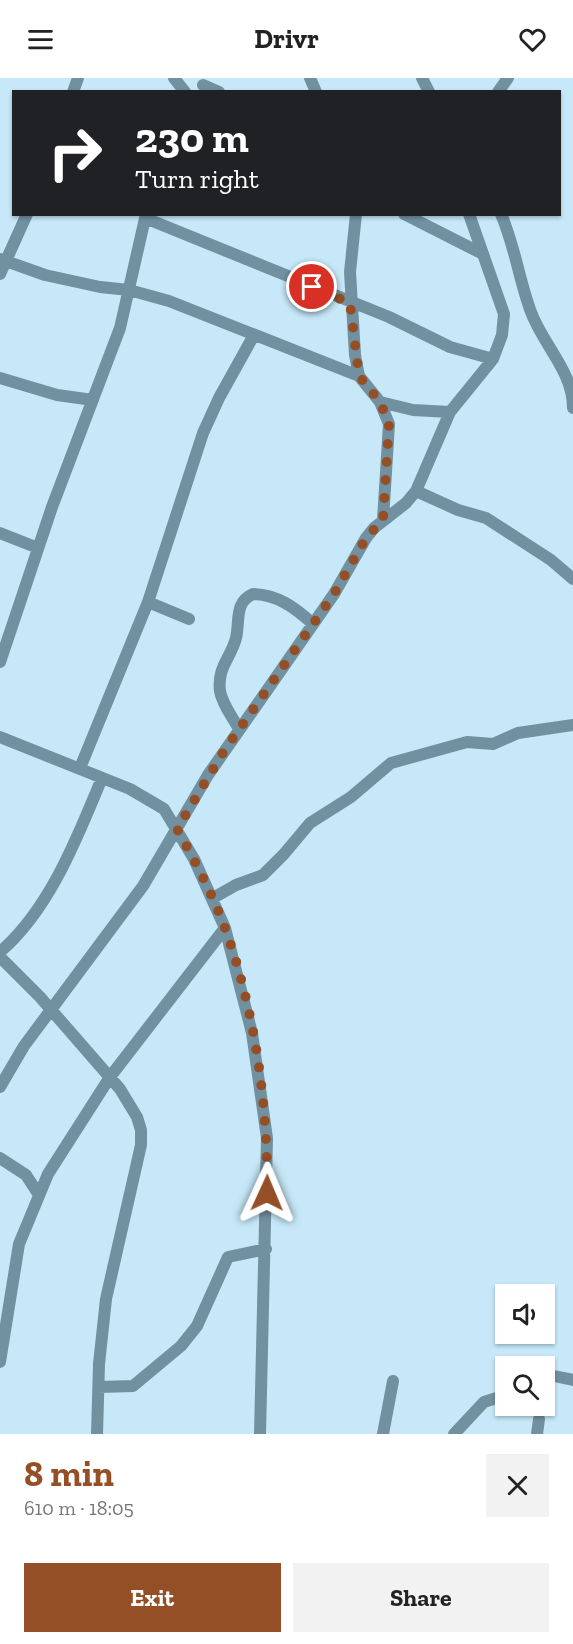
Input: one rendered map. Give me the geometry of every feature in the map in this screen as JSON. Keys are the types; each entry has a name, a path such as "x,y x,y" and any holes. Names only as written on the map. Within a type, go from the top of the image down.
{"street":[{"path":"174,78 183,90"},
{"path":"26,216 2,265 73,282 129,290 169,301 359,376 380,402 389,424 383,520"},
{"path":"356,216 350,272 350,303 359,376"},
{"path":"408,216 481,253"},
{"path":"0,1087 24,1047 143,886 208,775 338,587 366,538 383,520 406,504 416,491 450,412 493,359 502,335 504,314 470,216"},
{"path":"502,216 519,264 531,313 568,380 573,408"},
{"path":"0,662 4,636 120,328 146,217 350,303 389,317 450,346 493,359"},
{"path":"80,768 148,602 203,433 254,335"},
{"path":"0,378 57,395 93,400"},
{"path":"380,402 413,410 450,412"},
{"path":"416,491 458,510 486,518 551,560 573,579"},
{"path":"0,533 38,548"},
{"path":"239,729 221,695 220,684 224,661 236,636 239,609 244,600 253,594 278,599 312,623"},
{"path":"148,602 189,619"},
{"path":"213,898 263,874 284,854 310,823 351,797 391,763 467,742 493,744 518,733 573,725"},
{"path":"0,737 80,768 155,802 164,809 213,898 225,928 248,1012 265,1111 266,1249 260,1434"},
{"path":"0,952 16,939 34,916 72,846 102,778"},
{"path":"0,1362 20,1244 48,1174 110,1077 225,928"},
{"path":"0,957 110,1077 130,1102 141,1131 141,1145 106,1299 97,1434"},
{"path":"0,1158 26,1175 39,1195"},
{"path":"99,1387 126,1388 138,1384 181,1346 193,1331 228,1257 266,1249"},
{"path":"555,1376 573,1380"},
{"path":"383,1434 393,1382"},
{"path":"454,1434 484,1402 495,1398"},
{"path":"537,1434 539,1419"}],"route":[{"path":"267,1193 265,1111 252,1033 236,963 213,898 177,829 208,775 301,638 334,594 366,538 383,520 390,444 389,424 380,402 359,376 350,303 312,287"}]}
